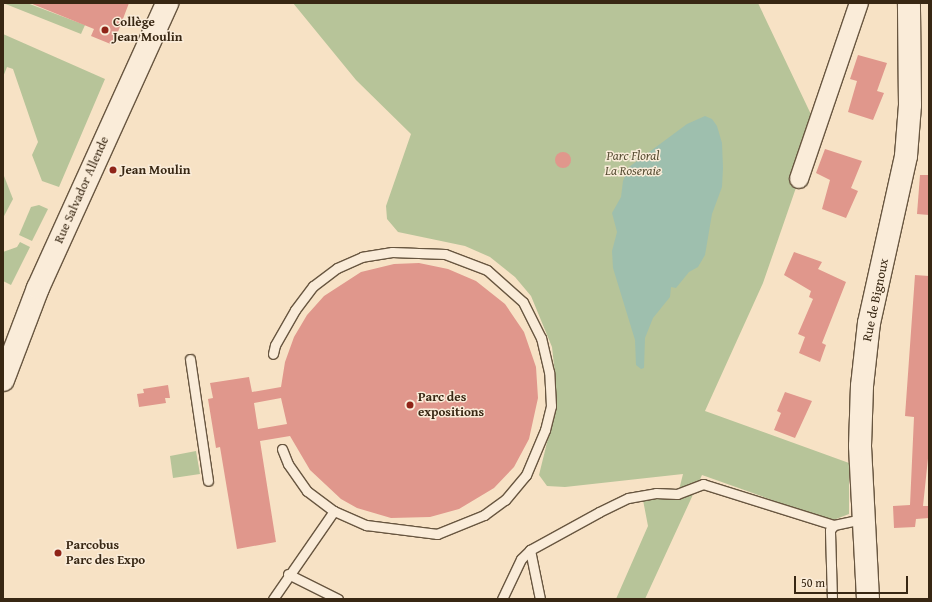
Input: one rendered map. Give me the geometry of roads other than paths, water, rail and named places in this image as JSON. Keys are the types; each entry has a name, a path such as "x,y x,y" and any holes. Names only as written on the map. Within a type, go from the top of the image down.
{"street":[{"name":"Rue Salvador Allende","path":"3,380 38,288 167,3"},
{"path":"799,179 858,3"},
{"name":"Rue de Bignoux","path":"868,599 860,446 864,354 906,156 910,105 909,3"}],"lane":[{"path":"273,354 275,345 295,310 313,286 337,268 362,257 392,252 445,254 487,270 522,302 541,338 549,372 551,406 545,430 526,475 505,500 484,515 437,534 366,525 334,511 307,491 288,464 282,449"},
{"path":"190,359 208,481"},
{"path":"502,599 521,559 530,550 599,512 628,498 656,493 677,494 704,484 834,525 863,519"},
{"path":"272,599 288,574 334,511"},
{"path":"832,599 830,530 834,525"},
{"path":"530,550 540,599"},
{"path":"288,574 338,599"}],"place":[{"name":"Collège Jean Moulin","path":"105,30"},
{"name":"Jean Moulin","path":"113,170"},
{"name":"Parc des expositions","path":"410,405"},
{"name":"Parcobus Parc des Expo","path":"58,553"}],"park label":[{"name":"Parc Floral La Roseraie","path":"633,164"}]}
